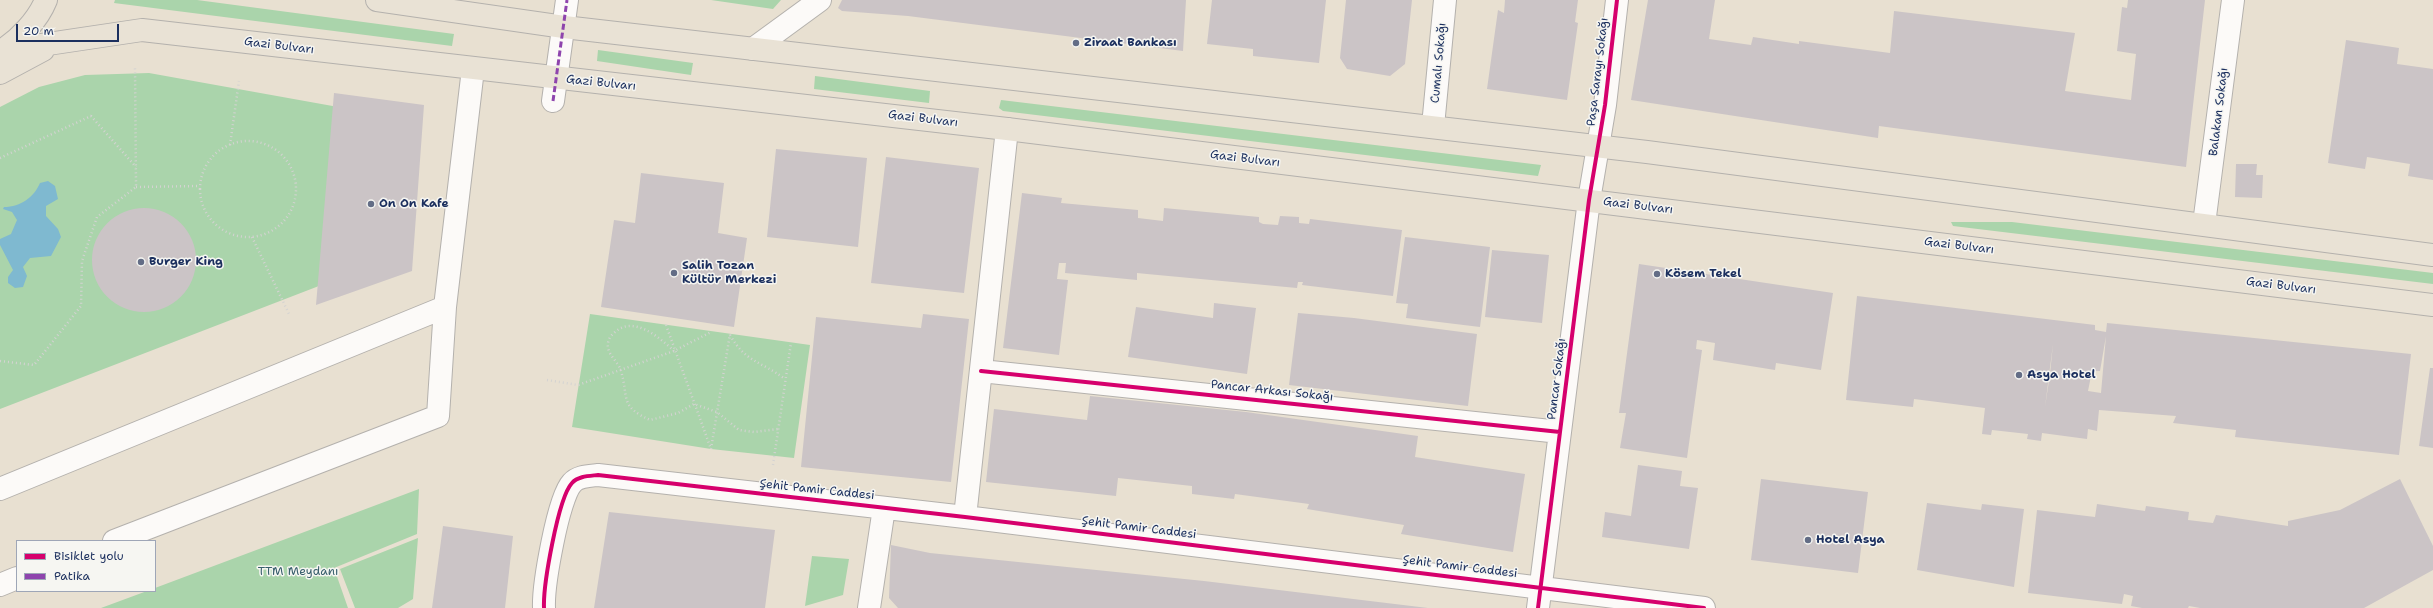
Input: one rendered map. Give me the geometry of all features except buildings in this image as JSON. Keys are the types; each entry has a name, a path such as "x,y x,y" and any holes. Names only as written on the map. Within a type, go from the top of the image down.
{"highway":[{"path":"0,51 12,44 37,17 46,0"},
{"path":"377,0 564,27 1434,126 2204,224 2433,255"},
{"name":"Gazi Bulvarı","path":"0,51 142,30 1007,129 2433,305"},
{"path":"0,73 56,42"}],"street":[{"path":"554,101 568,0"},
{"path":"753,49 820,0"},
{"name":"Cumalı Sokağı","path":"1434,126 1445,0"},
{"name":"Paşa Sarayı Sokağı","path":"1589,200 1598,147 1617,0"},
{"name":"Balakan Sokağı","path":"2204,224 2233,0"},
{"path":"117,540 438,416 446,307 473,69"},
{"path":"965,517 1007,129"},
{"name":"Pancar Sokağı","path":"1539,598 1589,200"},
{"path":"0,489 446,307"},
{"name":"Pancar Arkası Sokağı","path":"981,371 1560,432"},
{"name":"Şehit Pamir Caddesi","path":"544,608 556,524 562,498 572,482 584,476 598,476 965,517 1539,598 1704,608"},
{"path":"869,608 884,508"},
{"path":"0,585 16,578"}],"path":[{"path":"135,67 136,187"},
{"path":"230,145 239,81"},
{"path":"0,158 91,116 136,167"},
{"path":"249,141 265,144 278,151 289,162 296,177 296,192 293,208 285,221 273,231 252,237 241,238 226,233 213,223 203,209 199,193 201,176 208,162 219,150 230,145 249,141"},
{"path":"0,361 34,365 81,306 82,261 97,217 136,187 200,186"},
{"path":"252,237 290,314"},
{"path":"666,325 674,351 711,449 730,334 738,349 749,359 769,367 785,379"},
{"path":"674,351 648,330 625,326 616,331 609,338 608,347 612,358 621,370 624,395 630,408 650,420 664,418 678,413 694,404 717,412 739,430 754,432 778,429"},
{"path":"547,380 578,386 674,351 711,332"},
{"path":"771,495 778,429 791,343"}],"green space":[{"path":"115,0 197,0 454,34 452,46 114,3"},
{"path":"711,0 781,0 773,9"},
{"path":"598,50 693,63 691,75 597,61"},
{"path":"149,73 416,121 407,252 0,409 0,107 39,87 85,75"},
{"path":"815,76 930,91 929,103 814,89"},
{"path":"1001,100 1541,165 1538,176 1003,111 999,108"},
{"path":"1951,222 2012,222 2433,273 2433,284 1953,226"},
{"path":"590,314 810,345 794,458 711,449 572,427"},
{"name":"TTM Meydanı","path":"419,489 417,534 334,568 348,608 101,608 144,592 156,592 156,588"},
{"path":"418,538 413,599 398,608 355,608 340,569"},
{"path":"812,556 849,559 843,595 805,606"}],"water":[{"path":"48,181 55,186 58,199 46,206 46,216 58,229 61,237 51,256 30,258 23,267 27,276 23,287 15,288 8,283 8,277 13,270 0,245 0,239 11,234 17,220 12,212 3,209 4,207 10,207 26,200 34,193 40,183"}],"marked path":[{"path":"553,101 567,0"}],"cycle path":[{"path":"1538,608 1589,200 1605,105 1617,0"},
{"path":"981,371 1560,432"},
{"path":"544,608 544,597 552,543 567,492 572,483 577,479 598,475 965,517 1704,608"}],"place":[{"name":"Ziraat Bankası","path":"1076,43"},
{"name":"On On Kafe","path":"371,204"},
{"name":"Burger King","path":"141,262"},
{"name":"Salih Tozan Kültür Merkezi","path":"674,273"},
{"name":"Kösem Tekel","path":"1657,274"},
{"name":"Asya Hotel","path":"2019,375"},
{"name":"Hotel Asya","path":"1808,540"}]}
